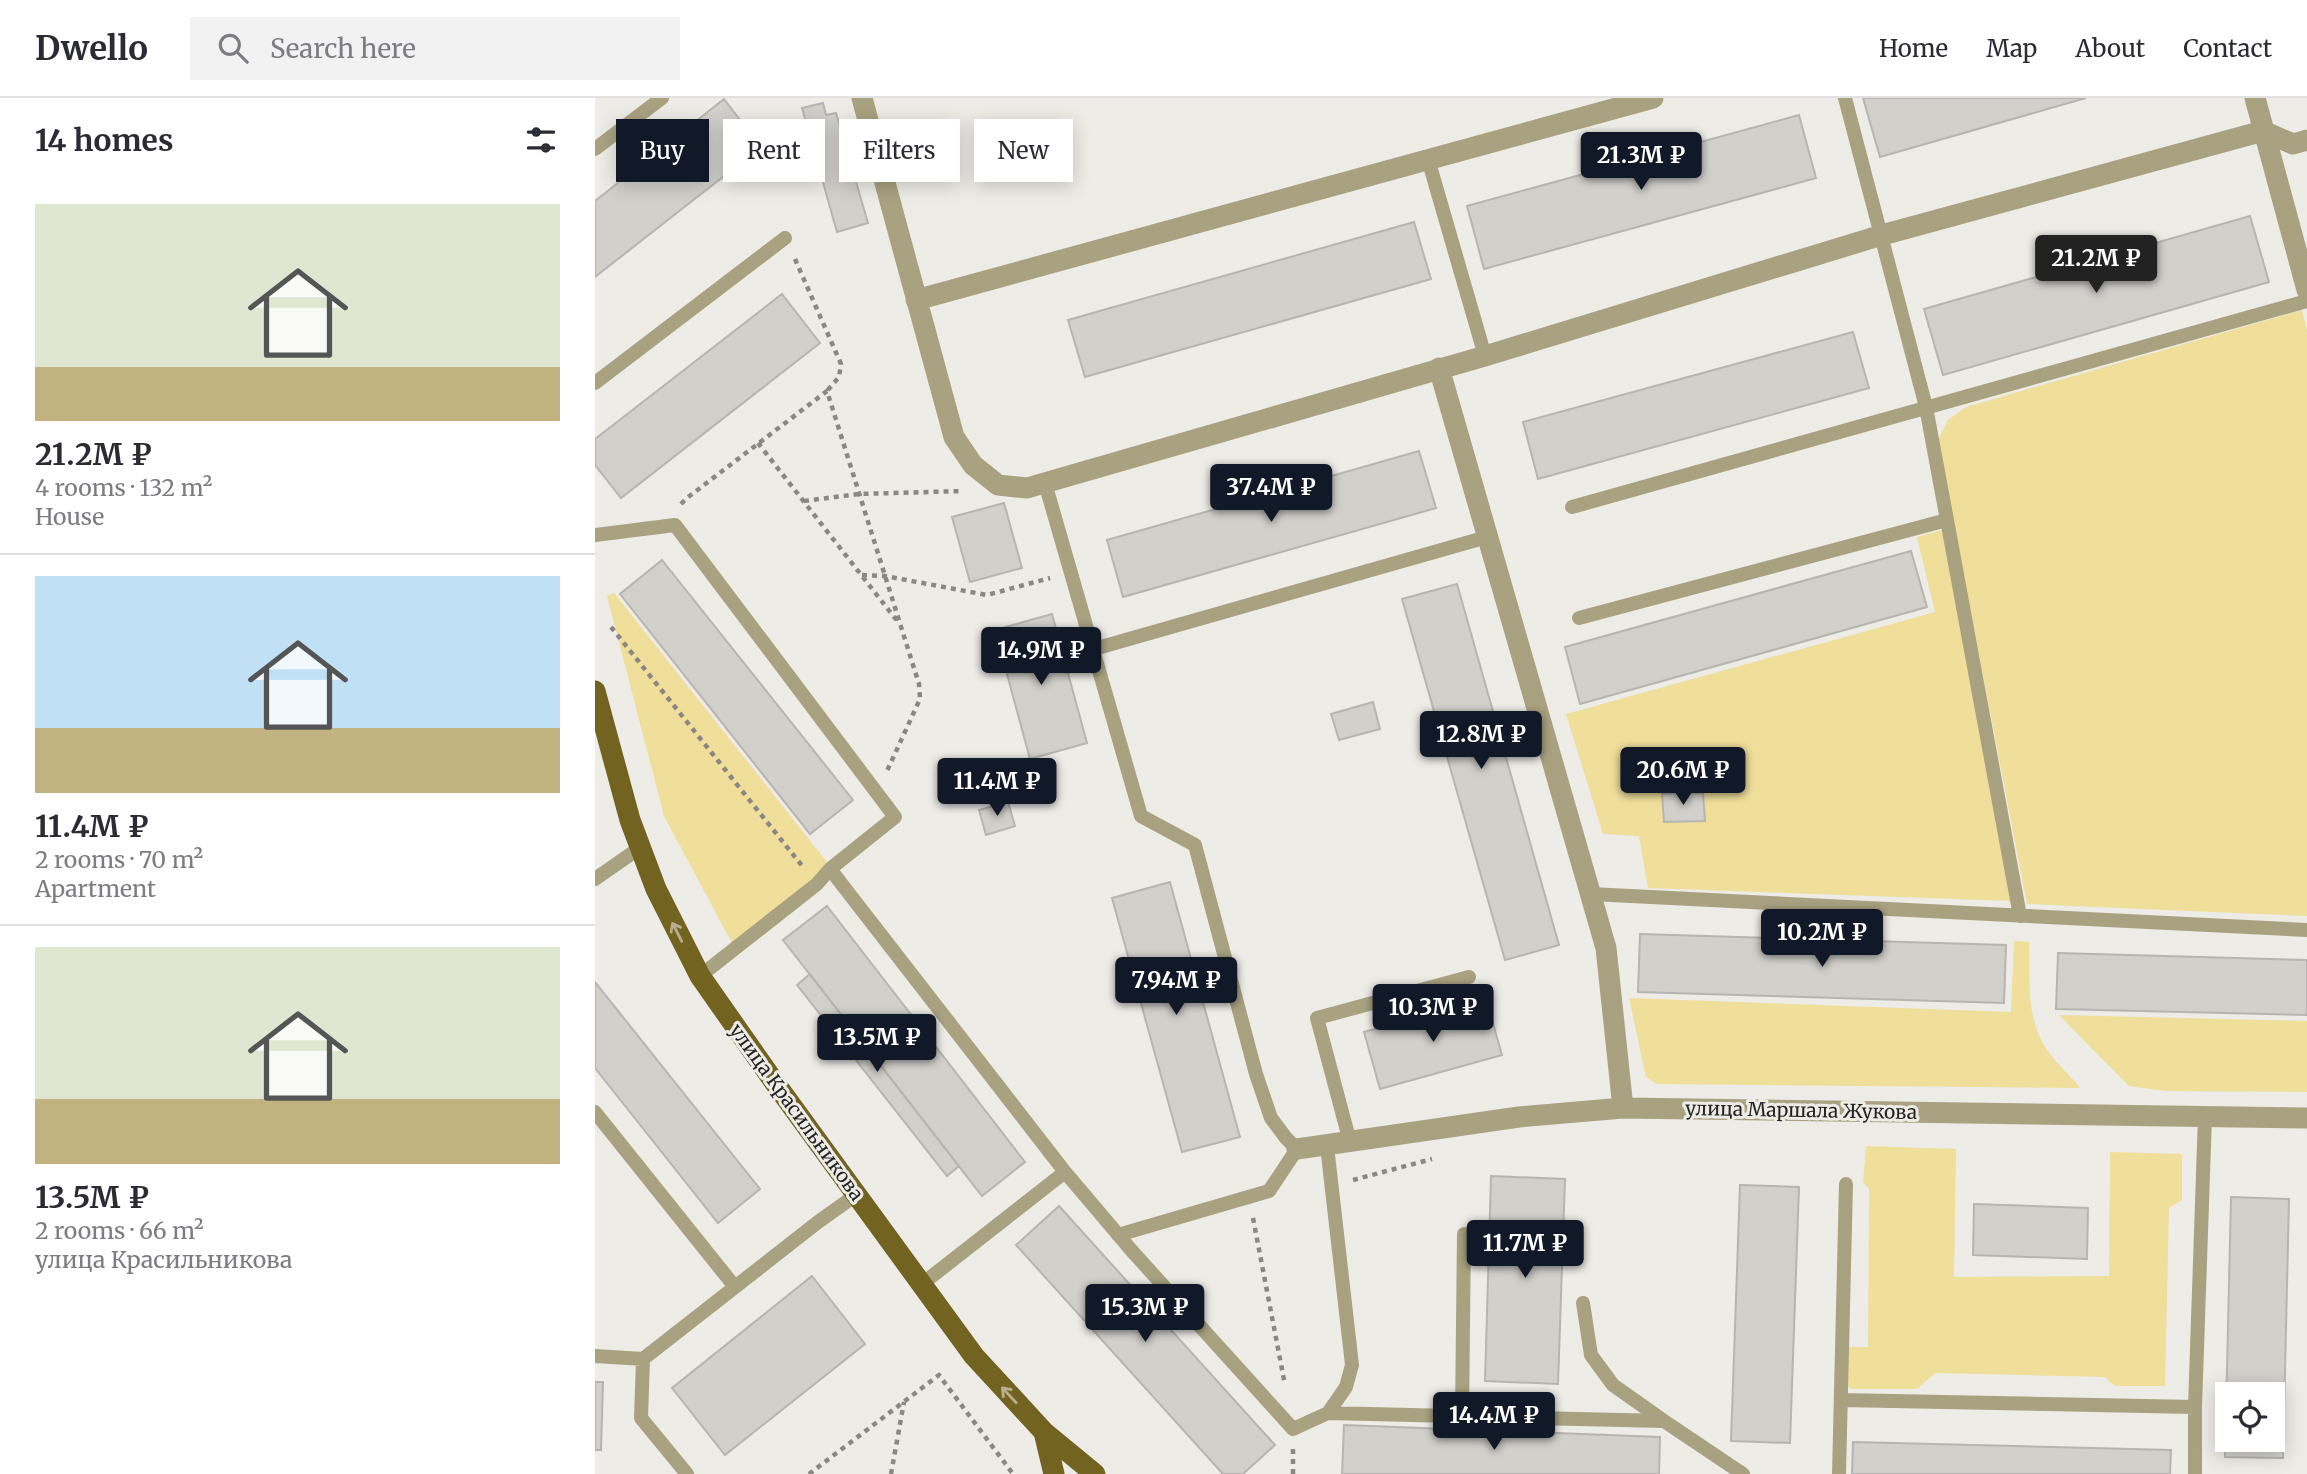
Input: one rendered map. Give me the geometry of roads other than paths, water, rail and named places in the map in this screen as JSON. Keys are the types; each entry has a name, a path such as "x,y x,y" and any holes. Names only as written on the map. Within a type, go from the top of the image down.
{"main road":[{"name":"улица Красильникова","path":"595,691 630,820 656,889 700,976 974,1356 1044,1432 1095,1474"},
{"path":"1044,1432 1054,1474"}],"street":[{"path":"862,98 954,437 973,465 998,485 1027,488 1485,356 1882,235 2263,131 2293,145 2307,140"},
{"path":"916,300 1653,98"},
{"path":"2255,98 2307,290"},
{"path":"1439,368 1607,948 1623,1108"},
{"name":"улица Маршала Жукова","path":"1297,1149 1519,1116 1623,1108 2307,1118"}],"lane":[{"path":"595,149 662,98"},
{"path":"1845,98 1926,407 2020,916"},
{"path":"1428,159 1485,356"},
{"path":"595,383 785,238"},
{"path":"1572,507 2307,301"},
{"path":"1045,483 1141,816 1195,845 1256,1074 1271,1118 1297,1149 1269,1191 1118,1235"},
{"path":"1579,618 1947,520"},
{"path":"595,535 675,525 895,817 830,869 817,884 700,976"},
{"path":"1094,649 1487,537"},
{"path":"595,879 641,846"},
{"path":"830,869 1065,1172 1118,1235 1293,1429 1328,1413 1664,1421"},
{"path":"1591,894 2307,930"},
{"path":"1350,1142 1317,1018 1469,977"},
{"path":"595,1112 736,1287"},
{"path":"2195,1474 2205,1116"},
{"path":"1327,1146 1352,1365 1346,1387 1328,1413"},
{"path":"922,1284 1065,1172"},
{"path":"1839,1474 1846,1184"},
{"path":"595,1356 643,1359 856,1195"},
{"path":"1462,1416 1464,1234"},
{"path":"1583,1303 1591,1354 1613,1385 1742,1474"},
{"path":"643,1359 641,1418 687,1474"},
{"path":"1841,1400 2195,1407"}]}
